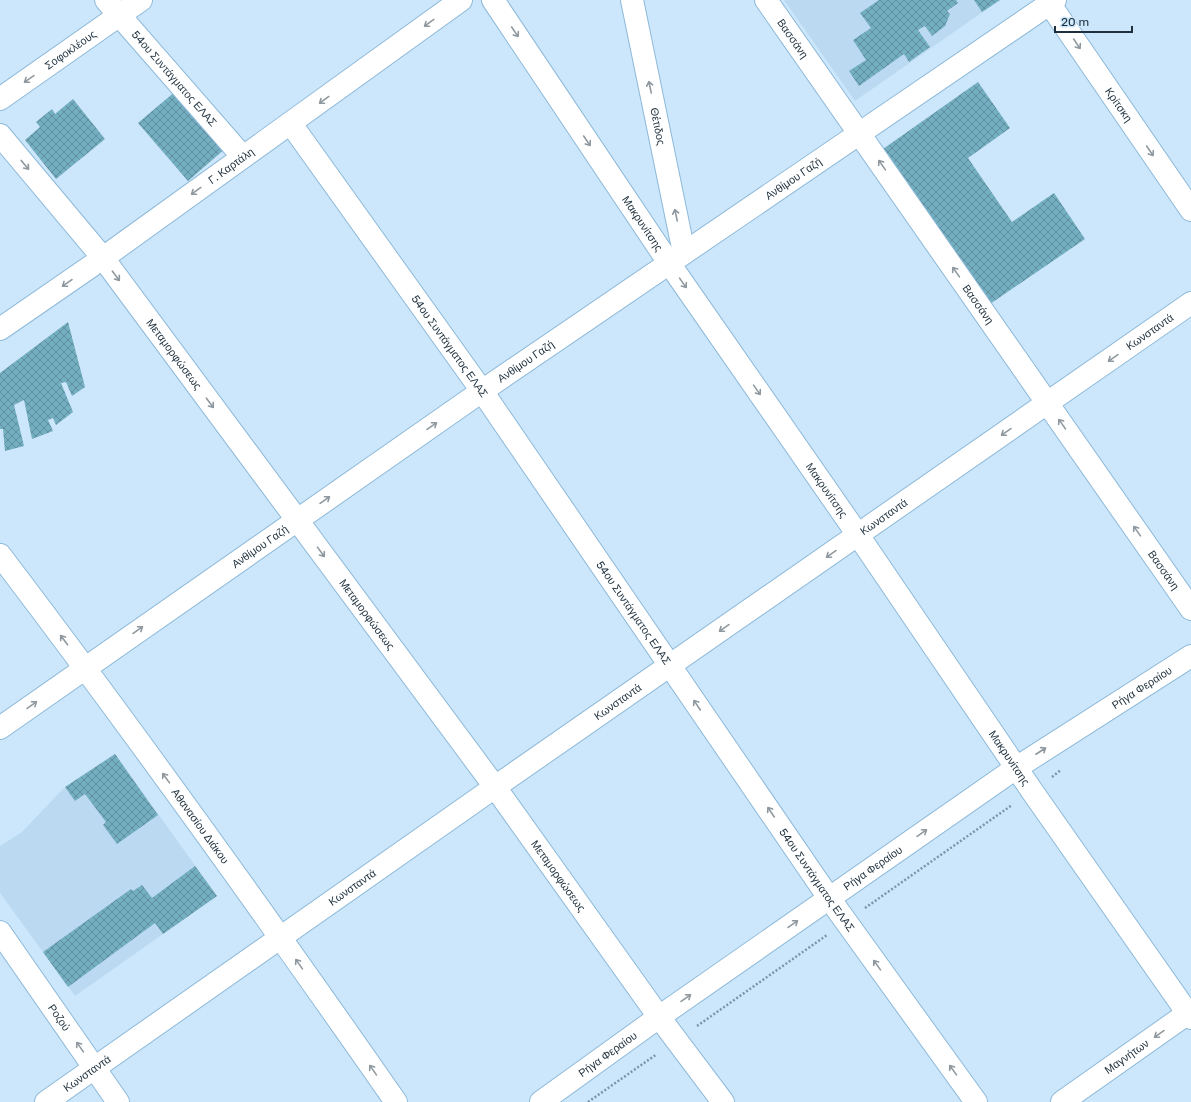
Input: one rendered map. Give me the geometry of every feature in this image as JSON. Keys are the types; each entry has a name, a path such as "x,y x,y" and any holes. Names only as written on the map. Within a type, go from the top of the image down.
{"street":[{"name":"Σοφοκλέους","path":"0,99 113,8 141,0"},
{"name":"Γ. Καρτάλη","path":"0,329 103,258 291,124 461,0"},
{"name":"Μακρυνίτσης","path":"493,0 676,258 858,535 1016,768 1190,1014"},
{"name":"Θέτιδος","path":"632,0 676,258"},
{"name":"Βασσάνη","path":"766,0 1191,609"},
{"name":"Ανθίμου Γαζή","path":"0,728 297,519 1050,1"},
{"name":"Κρίτσκη","path":"1050,1 1191,210"},
{"name":"54ου Συντάγματος ΕΛΑΣ","path":"113,8 244,157"},
{"name":"54ου Συντάγματος ΕΛΑΣ","path":"291,124 482,391 845,922 976,1102"},
{"name":"Μεταμορφώσεως","path":"0,134 103,258 297,519 659,1017 723,1102"},
{"name":"Κωνσταντά","path":"46,1102 670,665 1191,303"},
{"name":"Αθανασίου Διάκου","path":"0,555 85,668 281,937 396,1102"},
{"name":"Ρήγα Φεραίου","path":"540,1102 659,1017 1016,768 1191,656"},
{"name":"Ροζού","path":"0,932 118,1102"},
{"name":"Μαγνήτων","path":"1062,1102 1190,1014"}],"path":[{"path":"588,1102 1063,769"}],"shaded area":[{"path":"784,0 1000,0 855,101"},
{"path":"115,754 217,896 75,996 0,893 0,846 22,832 62,790"}],"building":[{"path":"879,0 956,0 958,3 947,11 950,14 945,26 932,36 925,26 918,30 930,47 909,62 904,54 859,86 849,71 866,60 853,40 871,28 860,13"},
{"path":"974,0 1000,0 982,12"},
{"path":"978,82 1010,128 968,158 1012,222 1054,193 1085,239 990,304 883,149"},
{"path":"177,90 226,148 188,181 138,123"},
{"path":"73,99 105,139 56,179 25,140 40,127 36,122 52,109 55,114"},
{"path":"68,322 85,387 72,396 66,382 61,383 73,412 56,425 53,418 48,420 53,431 32,439 24,400 14,405 24,446 5,451 3,429 0,429 0,373"},
{"path":"115,754 158,815 117,844 103,825 106,822 85,794 75,801 65,787"},
{"path":"195,866 217,896 163,934 155,923 68,987 43,952 131,889 133,891 142,885 152,898"}]}
